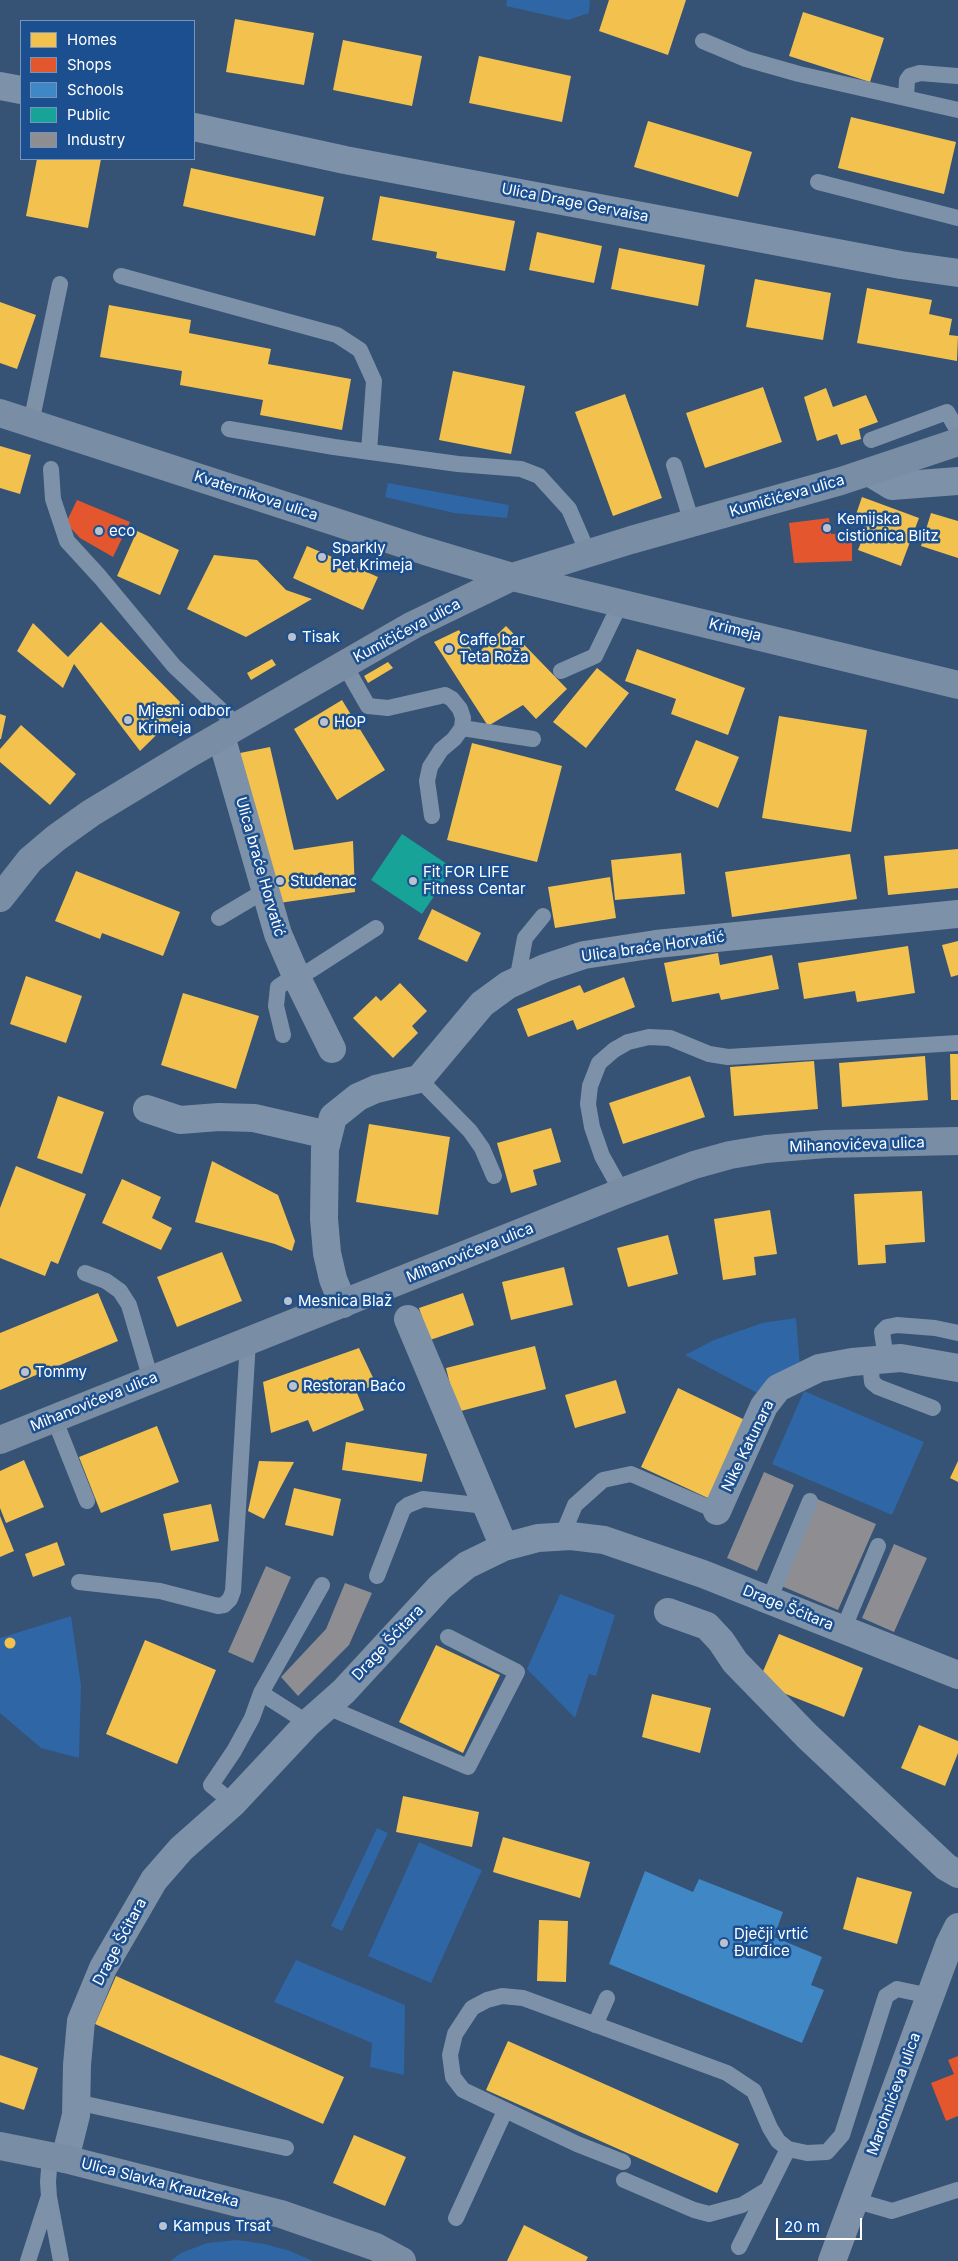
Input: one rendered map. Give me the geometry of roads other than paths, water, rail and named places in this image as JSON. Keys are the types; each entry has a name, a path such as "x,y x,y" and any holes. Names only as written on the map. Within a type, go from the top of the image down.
{"street":[{"path":"0,86 20,90"},
{"name":"Ulica Drage Gervaisa","path":"195,127 384,167 891,263 958,273"},
{"name":"Kvaternikova ulica","path":"0,413 424,551 512,577"},
{"name":"Kumičićeva ulica","path":"0,898 30,860 90,813 413,625 512,577 692,522 869,472 958,442"},
{"path":"869,472 892,486 958,480"},
{"name":"Krimeja","path":"512,577 958,685"},
{"name":"Ulica braće Horvatić","path":"229,731 278,934 296,978 332,1049"},
{"name":"Ulica braće Horvatić","path":"419,1079 482,1004 517,981 545,968 584,955 656,944 958,914"},
{"path":"343,1304 333,1279 327,1253 324,1219 325,1149 333,1117 358,1097 376,1090 419,1079"},
{"path":"147,1109 180,1120 219,1117 254,1118 328,1135"},
{"name":"Mihanovićeva ulica","path":"0,1440 694,1165 730,1155 766,1149 826,1144 958,1141"},
{"path":"408,1319 504,1547"},
{"name":"Nike Katunara","path":"717,1511 764,1406 778,1388 819,1368 878,1360 900,1358 958,1368"},
{"name":"Drage Šćitara","path":"58,2158 76,2115 77,2065 81,2021 103,1968 154,1880 181,1849 233,1802 440,1587 467,1565 504,1547 538,1538 562,1536 604,1540 703,1574 958,1676"},
{"path":"668,1612 707,1626 722,1640 735,1662 806,1736 946,1867 958,1874"},
{"name":"Marohnićeva ulica","path":"832,2261 930,1996 958,1927"},
{"name":"Ulica Slavka Krautzeka","path":"0,2146 58,2158 281,2214 376,2247 402,2261"}],"lane":[{"path":"703,41 746,59 799,74 958,110"},
{"path":"906,98 907,80 910,76 920,73 957,76"},
{"path":"818,182 958,218"},
{"path":"121,276 337,335 360,350 374,381 369,452"},
{"path":"31,423 60,284"},
{"path":"871,440 947,412 958,431"},
{"path":"229,429 369,452 458,464 521,469 539,476 569,509 588,553"},
{"path":"674,465 692,522"},
{"path":"51,469 53,499 67,542 100,577 229,731"},
{"path":"561,671 595,656 621,602"},
{"path":"344,664 368,706 388,708 445,695 452,699 460,709 463,718 462,728 442,750 430,767 427,781 432,816"},
{"path":"462,728 533,739"},
{"path":"219,918 266,890"},
{"path":"517,981 525,938 543,916"},
{"path":"283,1036 276,1006 278,987 296,978 376,928"},
{"path":"622,1192 602,1156 592,1128 588,1104 590,1086 599,1063 614,1050 628,1042 649,1038 670,1038 709,1054 728,1057 958,1043"},
{"path":"419,1079 470,1131 482,1148 494,1176"},
{"path":"85,1273 106,1281 120,1292 129,1305 151,1380"},
{"path":"933,1408 878,1387 872,1382 878,1360 882,1332 887,1327 897,1325 935,1328 958,1333"},
{"path":"79,1582 160,1591 218,1606 224,1605 230,1600 233,1583 248,1341"},
{"path":"54,1418 87,1501"},
{"path":"562,1536 575,1505 603,1480 631,1474 717,1511"},
{"path":"378,1576 403,1509 408,1505 423,1499 486,1506"},
{"path":"769,1600 810,1501"},
{"path":"843,1630 878,1546"},
{"path":"233,1802 211,1785 234,1751 252,1718 261,1693 322,1585"},
{"path":"261,1693 318,1715 468,1767 517,1672 448,1636"},
{"path":"623,2162 577,2144 463,2090 453,2077 450,2055 455,2034 472,2008 487,2000 502,1996 523,1998 727,2073 754,2091 770,2128 778,2140 788,2148 807,2153 827,2152 842,2135 886,1996 897,1989 930,1996"},
{"path":"595,2025 607,1998"},
{"path":"76,2102 286,2148"},
{"path":"456,2218 505,2111"},
{"path":"739,2247 788,2148"},
{"path":"58,2158 48,2182 61,2261"},
{"path":"624,2180 694,2210 709,2214 742,2205 766,2192"},
{"path":"854,2200 892,2210 957,2190"},
{"path":"28,2261 49,2197"}],"place":[{"name":"Kemijska cistionica Blitz","path":"827,528"},
{"name":"eco","path":"99,531"},
{"name":"Sparkly Pet Krimeja","path":"322,557"},
{"name":"Tisak","path":"292,637"},
{"name":"Caffe bar Teta Roža","path":"449,649"},
{"name":"Mjesni odbor Krimeja","path":"128,720"},
{"name":"HOP","path":"324,722"},
{"name":"Studenac","path":"280,881"},
{"name":"Fit FOR LIFE Fitness Centar","path":"413,881"},
{"name":"Mesnica Blaž","path":"288,1301"},
{"name":"Tommy","path":"25,1372"},
{"name":"Restoran Baćo","path":"293,1386"},
{"name":"Dječji vrtić Đurđice","path":"724,1943"},
{"name":"Kampus Trsat","path":"163,2226"}]}
